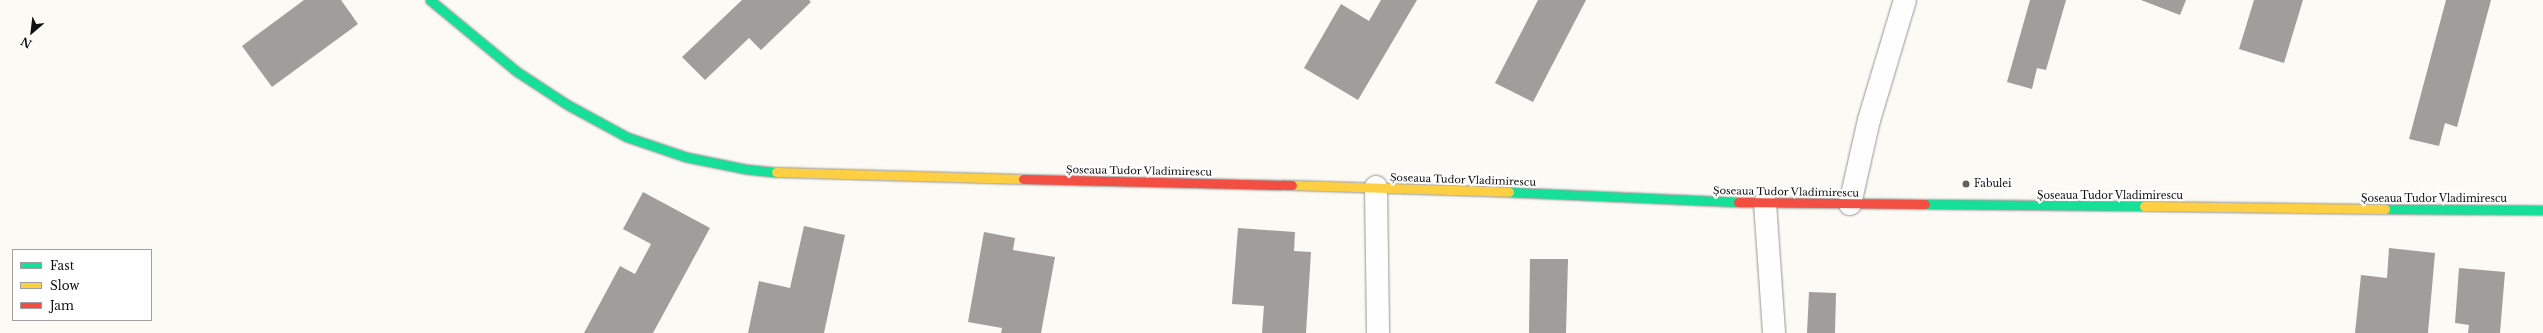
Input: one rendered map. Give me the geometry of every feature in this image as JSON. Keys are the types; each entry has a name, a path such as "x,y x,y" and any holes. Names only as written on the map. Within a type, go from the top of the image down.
{"main road":[{"name":"Șoseaua Tudor Vladimirescu","path":"430,0 516,71 568,105 626,137 686,157 730,166 805,174 1376,188 1765,203 2543,210"}],"street":[{"path":"1850,204 1869,120 1905,0"},
{"path":"1376,188 1378,333"},
{"path":"1765,203 1774,333"}],"building":[{"path":"304,0 341,0 358,24 272,87 242,46"},
{"path":"742,0 809,0 811,2 761,50 749,38 705,80 682,57"},
{"path":"1381,0 1417,0 1358,100 1304,68 1341,4 1369,21"},
{"path":"1538,0 1586,0 1533,102 1495,83"},
{"path":"2030,0 2066,0 2046,70 2037,68 2032,89 2007,82"},
{"path":"2141,0 2186,0 2180,15"},
{"path":"2254,0 2303,0 2284,63 2239,49"},
{"path":"2446,0 2491,0 2457,127 2445,123 2439,146 2409,139"},
{"path":"643,192 710,228 653,333 584,333 620,266 635,274 651,244 623,229"},
{"path":"804,226 845,235 824,333 748,333 759,281 790,288"},
{"path":"1238,228 1295,232 1294,251 1311,252 1306,333 1262,333 1264,306 1232,304"},
{"path":"984,232 1015,238 1013,250 1055,257 1041,333 1001,333 1002,328 968,322"},
{"path":"2389,248 2435,253 2428,333 2355,333 2361,275 2387,278"},
{"path":"1530,259 1568,259 1566,333 1529,333"},
{"path":"2459,268 2505,272 2500,333 2468,333 2469,325 2455,323"},
{"path":"1809,292 1836,293 1835,333 1807,333"}],"traffic: fast":[{"path":"430,0 516,71 568,105 627,137 686,157 745,169 776,172"},
{"path":"1509,192 1738,202"},
{"path":"1925,204 2144,206"},
{"path":"2385,209 2543,210"}],"traffic: slow":[{"path":"776,172 1023,179"},
{"path":"1292,185 1509,192"},
{"path":"2144,206 2385,209"}],"traffic: jam":[{"path":"1023,179 1292,185"},
{"path":"1738,202 1925,204"}],"place":[{"name":"Fabulei","path":"1966,184"}]}
